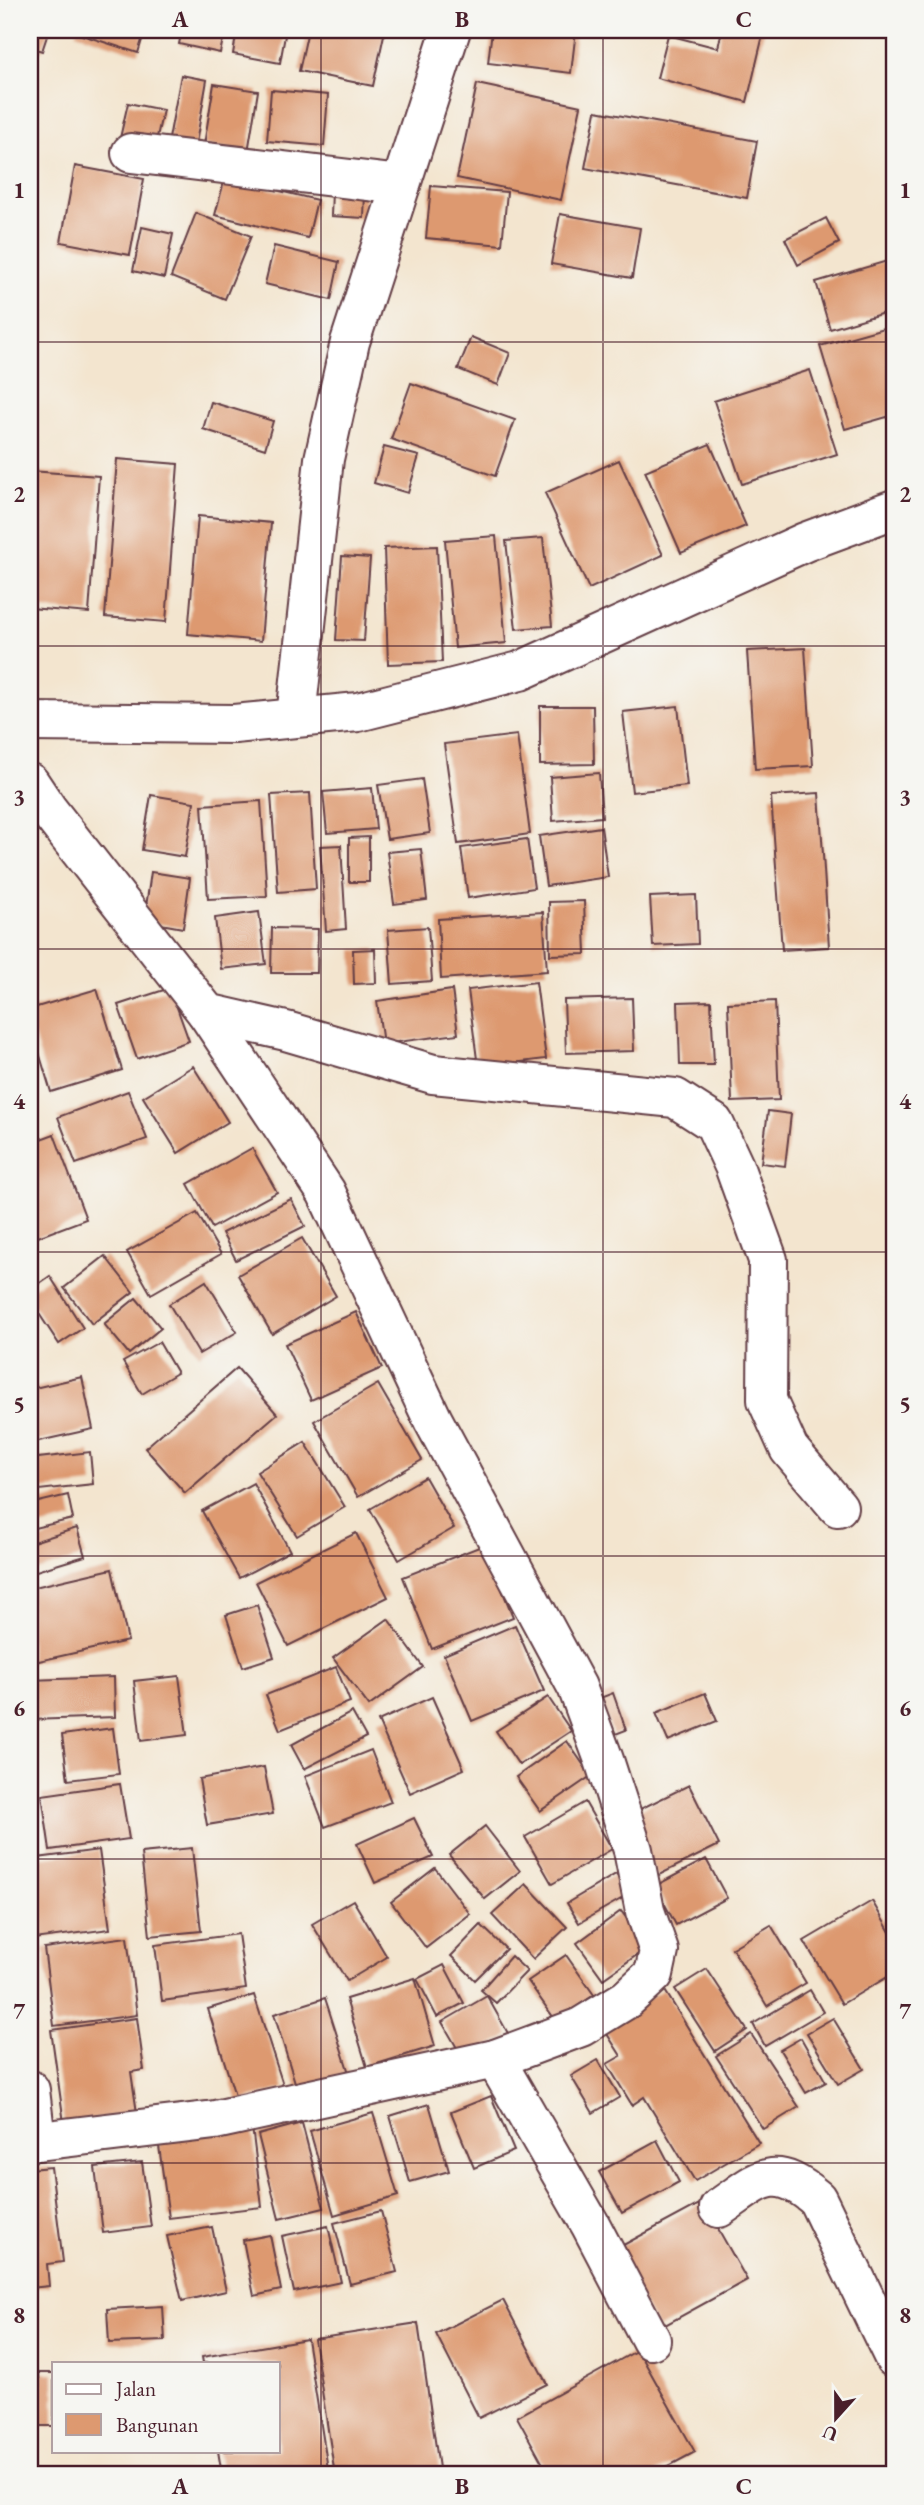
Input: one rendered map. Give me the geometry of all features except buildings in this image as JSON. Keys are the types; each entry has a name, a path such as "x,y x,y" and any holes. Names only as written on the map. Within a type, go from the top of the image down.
{"street":[{"path":"296,717 324,459 350,342 451,30"},
{"path":"131,153 401,185"},
{"path":"30,722 234,723 358,712 520,671 805,542 894,509"},
{"path":"30,783 48,810 207,1013 326,1192 433,1420 577,1687 633,1850 645,1911 659,1951 654,1974 627,1999 582,2027 495,2059 215,2120 33,2141 30,2090"},
{"path":"207,1013 286,1031 433,1074 675,1098 714,1123 734,1166 768,1261 767,1400 789,1449 838,1507"},
{"path":"495,2059 590,2224 651,2340"},
{"path":"719,2208 760,2180 779,2177 798,2183 817,2199 894,2358"}]}
